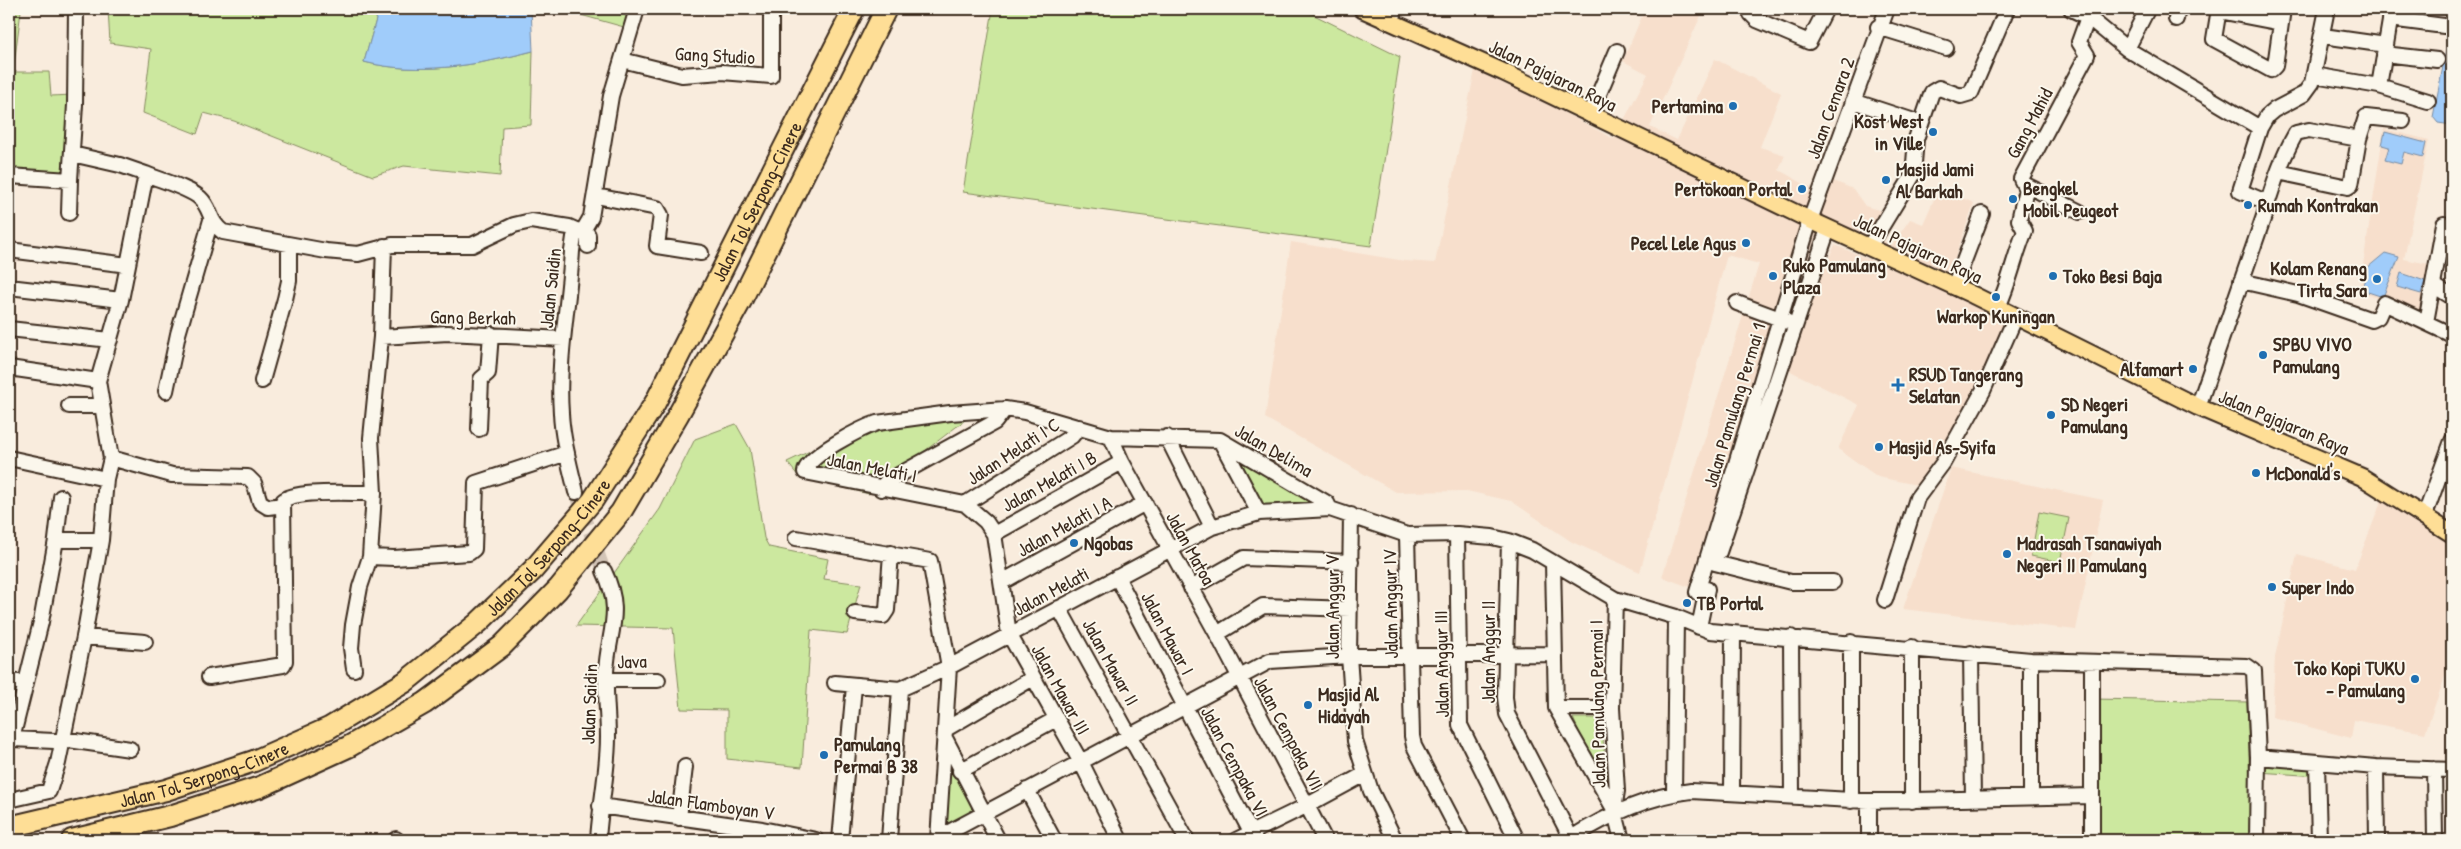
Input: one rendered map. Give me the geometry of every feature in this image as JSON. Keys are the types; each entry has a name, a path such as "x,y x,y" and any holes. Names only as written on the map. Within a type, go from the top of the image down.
{"highway":[{"name":"Jalan Tol Serpong–Cinere","path":"9,827 166,790 254,761 330,728 405,682 478,623 533,570 593,500 655,403 854,9"},
{"name":"Jalan Tol Serpong–Cinere","path":"72,840 170,816 260,787 348,747 425,703 502,646 551,596 621,512 678,415 742,299 886,9"}],"main road":[{"name":"Jalan Pajajaran Raya","path":"1362,9 1394,15 1590,115 2016,316 2198,407 2362,478 2425,515 2452,534"}],"street":[{"path":"69,213 75,105 76,9"},
{"name":"Jalan Saidin","path":"576,492 560,410 563,339 572,251 574,237 591,217 596,196 611,96 637,9"},
{"name":"Gang Studio","path":"622,60 682,75 722,72 771,76 771,9"},
{"path":"1753,9 1751,14 1757,20 1809,42 1826,9"},
{"name":"Jalan Cemara 2","path":"1810,220 1878,27 1887,9"},
{"path":"1869,247 1913,175 1920,123 1935,89 1961,96 1971,93 2007,9"},
{"path":"2071,9 2088,17 2127,49 2260,128"},
{"path":"2281,23 2219,10 2214,39 2271,70 2275,66 2283,9"},
{"path":"2266,202 2240,191 2260,128 2274,110 2304,94 2312,83 2327,9"},
{"path":"2127,49 2146,12"},
{"path":"2379,86 2391,14 2444,26"},
{"name":"Gang Mahid","path":"1998,308 2011,279 2010,271 2025,231 2019,220 2026,189 2021,179 2087,55 2079,42 2088,17"},
{"path":"1878,27 1946,48"},
{"path":"2323,36 2437,60"},
{"path":"1590,115 1617,51"},
{"path":"2314,75 2379,86 2428,101"},
{"path":"1852,101 1920,123"},
{"path":"2278,172 2348,187 2351,185 2359,139 2366,117 2403,121"},
{"path":"2198,407 2242,281 2266,202 2288,146 2296,133 2301,130 2359,139"},
{"path":"72,154 120,165 146,174 200,198 209,211 211,220 178,334 166,392"},
{"path":"9,800 49,791 62,738 84,637 101,540 106,479 111,458 98,381 121,300 146,174"},
{"path":"9,176 70,180"},
{"path":"2024,184 2080,212"},
{"path":"596,196 657,208 660,219 656,245 662,248 701,253"},
{"path":"1954,287 1982,214"},
{"path":"211,220 223,232 229,234 289,245 358,254 384,246 406,244 472,245 514,225 531,221 581,230 588,235 588,246"},
{"name":"Jalan Pamulang Permai 1","path":"1752,432 1780,320 1810,220"},
{"path":"2426,322 2444,224"},
{"path":"1699,627 1704,597 1752,432 1795,324 1828,228"},
{"path":"262,381 289,281 289,245"},
{"path":"354,669 351,648 353,625 360,587 370,557 374,493 372,421 382,337 384,246"},
{"path":"9,250 128,265"},
{"path":"2242,281 2298,294 2364,319 2372,320 2378,317 2384,302 2452,335"},
{"path":"2433,285 2452,297"},
{"path":"9,287 121,300"},
{"path":"1737,303 1795,324"},
{"path":"1885,600 1917,498 1943,463 1983,391 2016,316"},
{"path":"9,329 110,340"},
{"name":"Gang Berkah","path":"382,337 434,333 491,334 563,339"},
{"path":"479,429 481,379 488,373 491,334"},
{"path":"9,368 98,381"},
{"path":"69,406 102,406"},
{"path":"881,489 886,482 995,422 1005,409"},
{"name":"Jalan Melati I","path":"965,504 807,473 804,469 820,454 867,426 950,413 1005,409 1111,437"},
{"name":"Jalan Melati I C","path":"965,504 1072,436 1079,427"},
{"name":"Jalan Delima","path":"1111,437 1167,437 1220,440 1327,503 1330,509 1408,535"},
{"name":"Jalan Matoa","path":"1111,437 1122,462 1217,634 1239,678"},
{"path":"1167,437 1212,527"},
{"path":"1220,440 1259,513"},
{"path":"2425,515 2452,441"},
{"path":"370,557 394,558 469,553 474,549 476,483 567,453"},
{"path":"111,458 172,475 248,477 254,483 260,502 268,507 283,505"},
{"path":"9,459 106,479"},
{"name":"Jalan Melati I B","path":"994,534 1122,462"},
{"name":"Jalan Pamulang Permai 1","path":"1704,597 1697,592 1738,477"},
{"path":"209,677 283,665 285,661 283,505 285,498 374,493"},
{"path":"61,497 56,540 41,622 26,683 13,718 11,744 54,741 62,738 130,749"},
{"name":"Jalan Melati I A","path":"1002,582 1145,503"},
{"path":"965,504 986,522 994,534 1009,634"},
{"name":"Jalan Melati","path":"900,689 949,667 1212,527 1259,513 1330,509"},
{"name":"Jalan Anggur V","path":"1351,515 1349,656 1355,741 1365,774 1395,840"},
{"path":"1408,535 1457,534 1492,537 1508,541 1532,550 1615,599 1676,617 1699,627 1733,633 1912,647 2031,660 2252,668 2254,671 2258,757 2258,840"},
{"name":"Jalan Anggur III","path":"1457,534 1459,718 1462,733 1517,840"},
{"name":"Jalan Anggur IV","path":"1408,535 1410,719 1414,746 1463,840"},
{"path":"796,538 930,561 949,667 938,839"},
{"path":"56,540 101,540"},
{"name":"Jalan Anggur II","path":"1508,541 1507,714 1570,839"},
{"path":"855,613 879,617 883,616 888,610 891,553"},
{"path":"1191,588 1244,558 1351,562"},
{"path":"1715,562 1784,581 1833,582"},
{"path":"1554,563 1553,654 1556,708 1614,812 1622,840"},
{"name":"Jalan Saidin","path":"598,840 608,737 606,680 615,610 612,586 604,571"},
{"name":"Jalan Mawar I","path":"1117,577 1185,707"},
{"name":"Jalan Pamulang Permai I","path":"1614,812 1617,791 1612,708 1615,599"},
{"path":"1217,634 1263,606 1350,609"},
{"name":"Jalan Mawar II","path":"1060,608 1188,840"},
{"path":"1674,793 1676,617"},
{"path":"1732,793 1733,633"},
{"name":"Jalan Mawar III","path":"1009,634 1080,761 1120,840"},
{"path":"84,637 145,642"},
{"path":"1791,637 1792,796"},
{"path":"1850,801 1851,642"},
{"path":"1912,647 1912,801"},
{"path":"1971,653 1973,799"},
{"path":"938,839 984,812 1185,707 1260,665 1276,660 1349,656 1553,654"},
{"path":"2031,660 2031,797"},
{"path":"2092,663 2092,840"},
{"path":"946,734 1033,678"},
{"name":"Jalan Cempaka VII","path":"1239,678 1306,806"},
{"name":"Java","path":"606,680 658,680"},
{"path":"9,681 26,683"},
{"path":"835,683 900,689 889,840"},
{"path":"840,840 854,686"},
{"name":"Jalan Cempaka VI","path":"1185,707 1253,836"},
{"path":"1556,708 1612,708"},
{"path":"960,771 1056,719"},
{"path":"946,734 960,771 998,840"},
{"path":"2258,757 2376,767 2452,770"},
{"path":"2317,762 2319,840"},
{"path":"679,818 685,767"},
{"path":"2376,767 2377,840"},
{"path":"2434,770 2435,840"},
{"path":"1236,840 1253,836 1365,774"},
{"path":"1027,790 1054,840"},
{"path":"1570,839 1614,812 1674,793 1691,791 1850,801 2092,796"},
{"path":"1868,840 1869,801"},
{"name":"Jalan Flamboyan V","path":"600,806 762,829 816,840"},
{"path":"1306,806 1325,840"}],"shaded area":[{"path":"1645,9 1704,9 1650,127 1677,140 1715,59 1781,93 1760,147 1785,155 1779,170 1813,189 1817,174 1853,189 1865,206 1882,211 1867,233 1892,245 1910,219 1923,224 1939,188 1974,203 1948,278 1817,232 1698,590 1662,577 1759,264 1727,255 1640,572 1572,542 1511,501 1467,491 1396,492 1265,418 1291,242 1405,261 1435,263 1476,65 1614,139 1648,74 1623,61"},
{"path":"2384,129 2429,140 2404,259 2434,265 2424,317 2359,291"},
{"name":"RSUD Tangerang Selatan","path":"1835,245 1940,289 2009,323 1953,434 1917,485 1878,477 1838,449 1859,405 1776,364"},
{"name":"Madrasah Tsanawiyah Negeri II Pamulang","path":"1951,468 2103,500 2076,630 1903,609"},
{"path":"2383,497 2452,542 2452,657 2425,733 2354,720 2351,738 2272,717 2275,657 2297,554 2355,569"}],"green space":[{"path":"108,9 379,9 364,62 385,66 406,68 449,67 491,61 533,51 531,125 502,127 500,176 404,166 373,176 234,121 204,113 197,134 143,113 151,49 110,43"},
{"path":"531,9 559,9 531,13"},
{"path":"559,9 629,9 624,27"},
{"path":"993,9 1302,9 1400,57 1371,246 963,192"},
{"path":"9,10 21,11 13,72 49,72 51,96 73,95 73,184 9,176"},
{"path":"957,405 969,417 869,494 799,477 787,462 875,420"},
{"path":"736,424 750,449 764,538 769,547 828,559 824,579 861,584 847,634 811,630 802,767 727,759 727,710 681,709 673,628 576,626 660,509 695,439"},
{"path":"1225,442 1330,509 1259,513"},
{"path":"2039,512 2069,518 2060,562 2031,556"},
{"path":"2093,699 2247,702 2252,840 2094,840"},
{"path":"1573,718 1601,718 1609,800"},
{"path":"948,751 980,814 941,837"},
{"path":"2258,757 2317,762 2317,776 2258,772"}],"water":[{"path":"379,9 531,9 533,51 491,61 448,67 406,68 364,62"},
{"path":"2452,21 2452,125 2438,123 2433,117"},
{"path":"2385,132 2426,143 2423,157 2404,152 2401,164 2385,160 2389,147 2382,145"},
{"name":"Kolam Renang Tirta Sara","path":"2385,253 2399,257 2383,297 2362,290 2367,268"},
{"name":"Kolam Renang Tirta Sara","path":"2401,273 2425,281 2421,294 2397,287"}],"tunnel":[{"path":"576,492 604,571"}],"place":[{"name":"Pertamina","path":"1733,106"},
{"name":"Kost West in Ville","path":"1933,132"},
{"name":"Masjid Jami Al Barkah","path":"1886,180"},
{"name":"Pertokoan Portal","path":"1802,189"},
{"name":"Bengkel Mobil Peugeot","path":"2013,199"},
{"name":"Rumah Kontrakan","path":"2248,205"},
{"name":"Pecel Lele Agus","path":"1746,243"},
{"name":"Ruko Pamulang Plaza","path":"1773,276"},
{"name":"Toko Besi Baja","path":"2053,276"},
{"name":"Kolam Renang Tirta Sara","path":"2377,279"},
{"name":"Warkop Kuningan","path":"1996,297"},
{"name":"SPBU VIVO Pamulang","path":"2263,355"},
{"name":"Alfamart","path":"2193,369"},
{"name":"RSUD Tangerang Selatan","path":"1898,385"},
{"name":"SD Negeri Pamulang","path":"2051,415"},
{"name":"Masjid As-Syifa","path":"1879,447"},
{"name":"McDonald's","path":"2256,473"},
{"name":"Ngobas","path":"1074,543"},
{"name":"Madrasah Tsanawiyah Negeri II Pamulang","path":"2007,554"},
{"name":"Super Indo","path":"2272,587"},
{"name":"TB Portal","path":"1687,603"},
{"name":"Toko Kopi TUKU - Pamulang","path":"2415,679"},
{"name":"Masjid Al Hidayah","path":"1308,705"},
{"name":"Pamulang Permai B 38","path":"824,755"}]}
